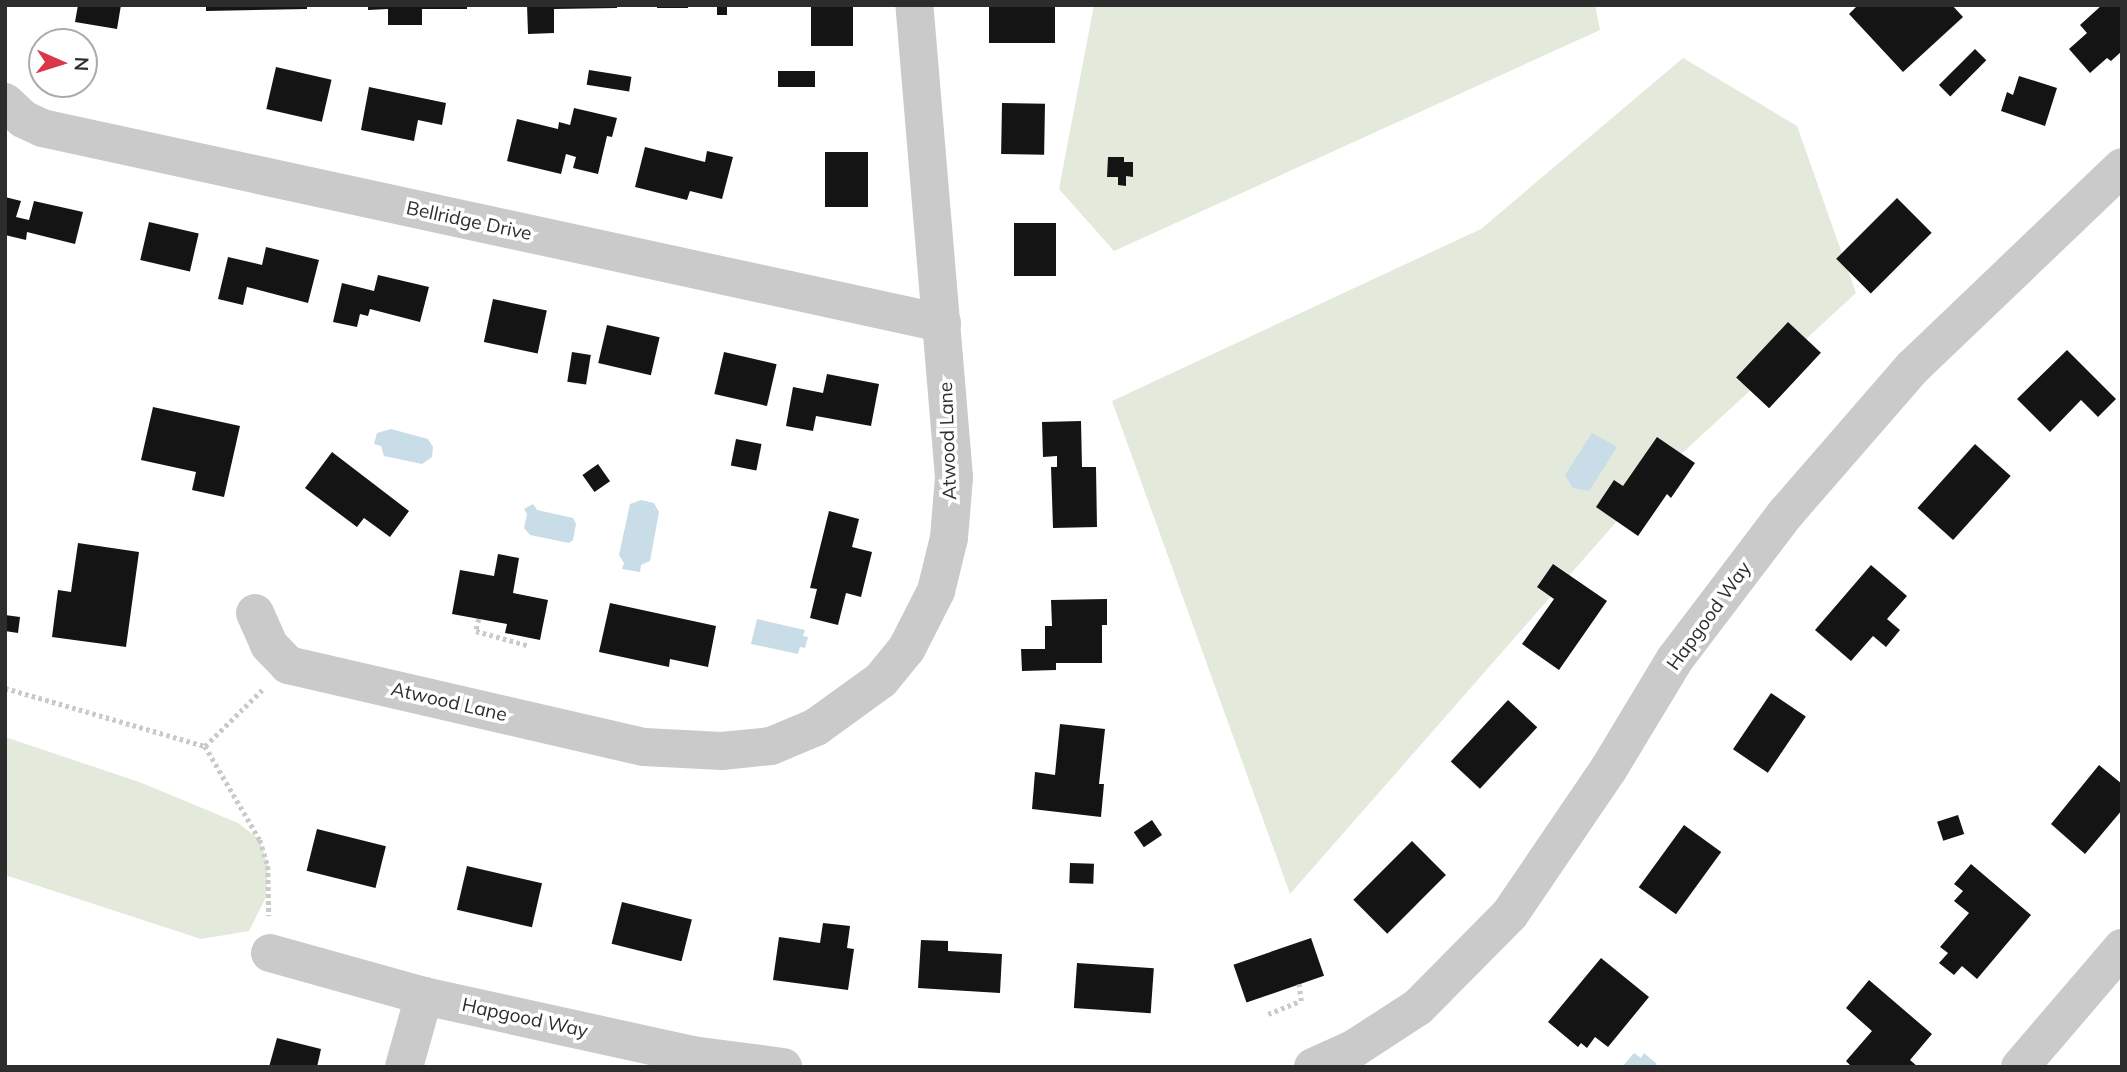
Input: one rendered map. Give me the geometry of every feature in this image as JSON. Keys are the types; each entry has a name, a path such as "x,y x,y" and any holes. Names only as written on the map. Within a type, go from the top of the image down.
{"street":[{"name":"Atwood Lane","path":"288,665 645,747 722,751 771,746 816,727 881,680 907,648 936,591 949,538 954,477 914,5"},
{"name":"Bellridge Drive","path":"5,102 23,120 42,128 942,323"},
{"name":"Hapgood Way","path":"1312,1067 1355,1048 1418,1007 1510,914 1608,770 1675,659 1786,513 1913,367 2122,167"},
{"path":"255,613 270,645 288,665"},
{"path":"2020,1067 2122,948"},
{"name":"Hapgood Way","path":"270,953 424,996 692,1055 783,1067"},
{"path":"404,1067 424,996"}],"path":[{"path":"479,619 476,631 527,645"},
{"path":"205,746 288,665"},
{"path":"5,688 205,746 260,840 268,866 270,953"},
{"path":"1269,1014 1301,1001 1299,984"}],"shaded area":[{"path":"1094,5 1595,5 1600,30 1114,251 1059,189"},
{"path":"1683,58 1797,126 1856,293 1653,480 1290,894 1112,401 1481,229"},
{"path":"5,737 142,783 238,823 260,840 268,866 266,897 249,931 201,939 5,875"}],"water":[{"path":"391,429 428,439 433,447 432,457 422,464 384,456 381,446 374,444 377,433"},
{"path":"1592,433 1617,447 1589,491 1573,488 1565,475"},
{"path":"641,500 654,503 659,512 650,561 641,565 640,572 622,569 624,563 619,555 630,504"},
{"path":"533,504 537,510 573,518 576,524 573,540 569,543 530,535 524,528 527,514 524,509"},
{"path":"757,619 805,630 803,636 808,637 805,648 800,647 798,654 751,644"},
{"path":"1634,1053 1641,1058 1644,1053 1657,1064 1654,1067 1622,1067"}],"building":[{"path":"78,5 121,5 117,29 75,22"},
{"path":"206,5 307,5 307,9 206,11"},
{"path":"368,5 467,5 467,9 422,9 422,25 388,25 388,9 368,10"},
{"path":"527,5 617,5 617,8 554,9 554,33 528,34"},
{"path":"657,5 688,5 688,8 657,8"},
{"path":"717,5 727,5 727,15 717,15"},
{"path":"811,5 853,5 853,46 811,46"},
{"path":"989,5 1055,5 1055,43 989,43"},
{"path":"1858,5 1952,5 1963,17 1903,72 1849,14"},
{"path":"2102,5 2122,5 2122,51 2111,61 2107,58 2090,73 2069,49 2087,33 2080,25"},
{"path":"1975,49 1986,60 1950,96 1939,85"},
{"path":"276,67 332,80 322,122 266,109"},
{"path":"589,70 631,77 629,92 587,85"},
{"path":"778,71 815,71 815,87 778,87"},
{"path":"2019,76 2057,88 2045,126 2001,111 2007,92 2013,95"},
{"path":"369,87 446,103 442,125 418,120 414,141 361,130"},
{"path":"1002,103 1045,104 1044,155 1001,154"},
{"path":"574,108 617,118 612,137 607,136 598,174 573,168 576,157 566,154 561,174 507,161 517,119 558,129 559,122 570,125"},
{"path":"645,147 705,162 707,151 733,157 722,199 690,191 687,200 635,187"},
{"path":"825,152 868,152 868,207 825,207"},
{"path":"1108,157 1124,157 1124,162 1133,162 1133,177 1126,176 1126,186 1118,185 1118,177 1107,177"},
{"path":"5,197 21,201 16,217 29,220 34,201 83,212 75,244 27,232 26,240 5,235"},
{"path":"1897,198 1932,233 1871,293 1836,259"},
{"path":"149,222 199,233 190,271 140,260"},
{"path":"1014,223 1056,223 1056,276 1014,276"},
{"path":"266,247 319,260 308,303 247,287 243,305 218,299 228,257 262,265"},
{"path":"378,275 429,287 420,322 370,309 368,316 360,314 357,327 333,322 342,283 374,291"},
{"path":"493,299 547,310 538,353 484,342"},
{"path":"1788,322 1821,353 1769,408 1736,378"},
{"path":"607,325 660,337 651,375 598,363"},
{"path":"2067,350 2116,399 2098,417 2081,400 2050,432 2017,399"},
{"path":"572,352 591,355 586,385 567,382"},
{"path":"724,352 777,364 767,406 714,394"},
{"path":"827,374 879,384 871,426 816,416 813,431 786,426 793,387 823,393"},
{"path":"153,407 240,426 224,497 192,490 196,472 141,460"},
{"path":"1081,421 1082,467 1096,467 1097,527 1053,528 1051,467 1057,467 1057,456 1043,457 1042,422"},
{"path":"1657,437 1695,463 1671,498 1667,494 1638,536 1596,507 1614,480 1623,486"},
{"path":"736,439 762,444 756,470 731,466"},
{"path":"1975,444 2011,476 1953,540 1917,508"},
{"path":"332,452 409,511 390,537 364,518 357,527 305,488"},
{"path":"598,464 610,481 594,492 582,475"},
{"path":"829,511 859,519 852,547 872,552 861,597 846,593 838,625 810,618 817,589 810,588"},
{"path":"78,543 139,552 126,647 52,637 58,590 71,592"},
{"path":"498,554 519,558 513,593 548,600 540,640 505,633 507,624 452,614 460,570 494,576"},
{"path":"1553,564 1607,601 1559,670 1522,644 1554,599 1537,587"},
{"path":"1871,565 1907,596 1887,619 1900,630 1886,647 1873,636 1851,661 1815,630"},
{"path":"1107,599 1107,625 1102,625 1102,663 1056,663 1056,670 1022,671 1021,649 1045,649 1045,626 1052,626 1051,600"},
{"path":"610,603 716,626 708,667 670,659 669,667 599,652"},
{"path":"5,615 20,617 18,633 5,631"},
{"path":"1771,693 1806,716 1768,773 1733,749"},
{"path":"1508,700 1537,727 1480,789 1451,761"},
{"path":"1060,724 1105,729 1099,784 1104,784 1101,817 1032,809 1035,772 1055,775"},
{"path":"2099,765 2122,784 2122,810 2085,854 2051,824"},
{"path":"1958,815 1964,834 1943,841 1937,822"},
{"path":"1152,820 1162,835 1144,847 1134,832"},
{"path":"1684,825 1721,852 1676,914 1639,887"},
{"path":"317,829 386,846 375,888 307,871"},
{"path":"1412,841 1446,875 1387,934 1353,900"},
{"path":"1070,863 1094,864 1093,884 1069,883"},
{"path":"1971,864 2031,915 1977,979 1962,966 1954,975 1939,963 1948,953 1940,947 1969,913 1954,901 1963,891 1954,884"},
{"path":"467,866 542,883 532,927 457,910"},
{"path":"622,902 692,919 681,961 612,944"},
{"path":"823,923 850,926 847,948 854,949 848,990 773,980 779,937 820,943"},
{"path":"1311,938 1324,976 1246,1003 1233,965"},
{"path":"921,940 948,941 948,951 1002,954 1000,993 918,988"},
{"path":"1601,958 1649,997 1608,1047 1595,1037 1587,1048 1581,1043 1578,1047 1548,1022"},
{"path":"1077,963 1154,968 1151,1013 1074,1008"},
{"path":"1869,980 1932,1034 1910,1060 1918,1067 1852,1067 1846,1061 1872,1031 1846,1008"},
{"path":"277,1038 321,1049 317,1067 269,1067"}]}
